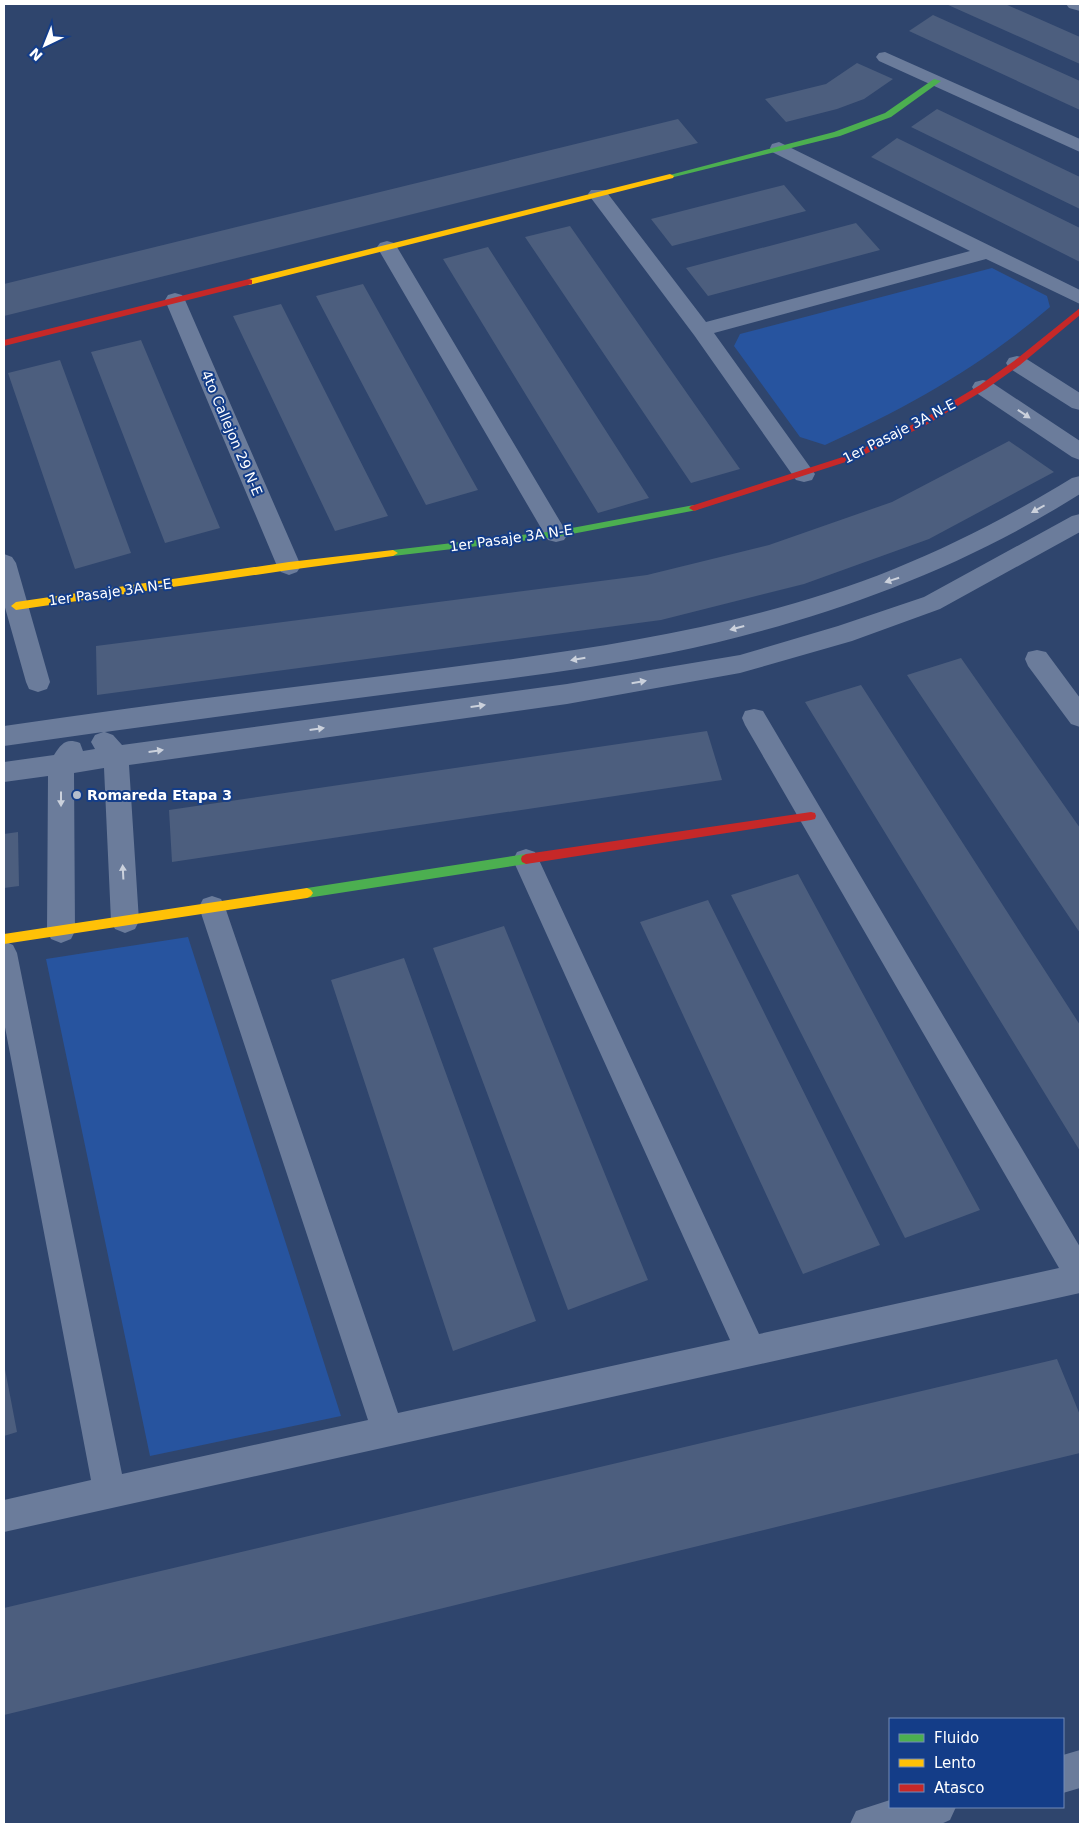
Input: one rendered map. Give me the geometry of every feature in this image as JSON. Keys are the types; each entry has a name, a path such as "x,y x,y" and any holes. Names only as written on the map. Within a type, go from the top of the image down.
{"street":[{"path":"1075,4 1080,6"},
{"path":"886,57 1080,146"},
{"path":"4,343 837,134 888,114 937,81"},
{"path":"779,148 986,253 1080,298"},
{"path":"598,194 701,330 804,474"},
{"path":"387,247 556,534"},
{"path":"701,330 986,253"},
{"name":"4to Callejon 29 N-E","path":"175,300 289,566"},
{"name":"1er Pasaje 3A N-E","path":"16,606 289,566 556,534 690,508 852,458 924,423 983,387 1017,363 1080,311"},
{"path":"1017,363 1080,403"},
{"path":"983,387 1080,452"},
{"path":"4,736 562,662 707,636 801,610 902,577 984,539 1080,484"},
{"path":"4,772 567,694 740,664 843,634 932,603 1080,522"},
{"path":"4,563 38,682"},
{"path":"1037,659 1080,717"},
{"path":"88,724 116,756 125,921"},
{"path":"61,931 61,765 88,724"},
{"path":"4,939 811,816"},
{"path":"1064,1774 1080,1769"},
{"path":"891,1822 934,1808"}],"lane":[{"path":"4,1516 1080,1277 754,718"},
{"path":"526,860 752,1351"},
{"path":"212,907 388,1431"},
{"path":"4,953 110,1493"}],"shaded area":[{"path":"992,268 1047,296 1050,307 998,348 943,384 885,416 825,445 800,437 734,346 740,334"},
{"path":"188,937 341,1416 150,1456 46,959"}],"building":[{"path":"946,4 1005,4 1080,37 1080,64"},
{"path":"933,15 1080,81 1080,110 909,31"},
{"path":"857,63 893,79 864,99 837,109 786,122 765,99 826,84"},
{"path":"937,109 1080,177 1080,209 911,127"},
{"path":"678,119 698,143 4,316 4,284"},
{"path":"897,138 1080,228 1080,262 871,157"},
{"path":"784,185 806,211 672,246 651,219"},
{"path":"856,223 880,250 708,296 686,268"},
{"path":"570,226 740,469 691,483 525,237"},
{"path":"488,247 649,498 598,513 443,259"},
{"path":"363,284 478,490 426,505 316,296"},
{"path":"281,304 388,516 335,531 233,316"},
{"path":"141,340 220,528 165,543 91,352"},
{"path":"60,360 131,553 75,569 8,373"},
{"path":"1009,441 1054,472 929,539 804,584 661,620 97,695 96,646 647,575 769,545 892,502"},
{"path":"961,658 1080,828 1080,933 907,675"},
{"path":"861,685 1080,1025 1080,1151 805,702"},
{"path":"707,731 722,780 172,862 169,810"},
{"path":"18,832 19,886 4,888 4,834"},
{"path":"798,874 980,1210 905,1238 731,895"},
{"path":"708,900 880,1245 803,1274 640,922"},
{"path":"504,926 648,1280 568,1310 433,948"},
{"path":"404,958 536,1321 453,1351 331,980"},
{"path":"1057,1359 1080,1415 1080,1453 4,1715 4,1608"},
{"path":"4,1364 17,1432 4,1436"}],"traffic: fast":[{"path":"670,176 837,134 888,115 937,81"},
{"path":"393,553 556,534 694,508"},
{"path":"307,893 526,859"}],"traffic: slow":[{"path":"249,282 670,176"},
{"path":"16,606 289,566 393,553"},
{"path":"4,939 307,893"}],"traffic: jam":[{"path":"4,343 249,282"},
{"path":"694,508 852,457 923,423 983,387 1017,363 1080,311"},
{"path":"526,859 811,816"}],"place":[{"name":"Romareda Etapa 3","path":"77,795"}]}
